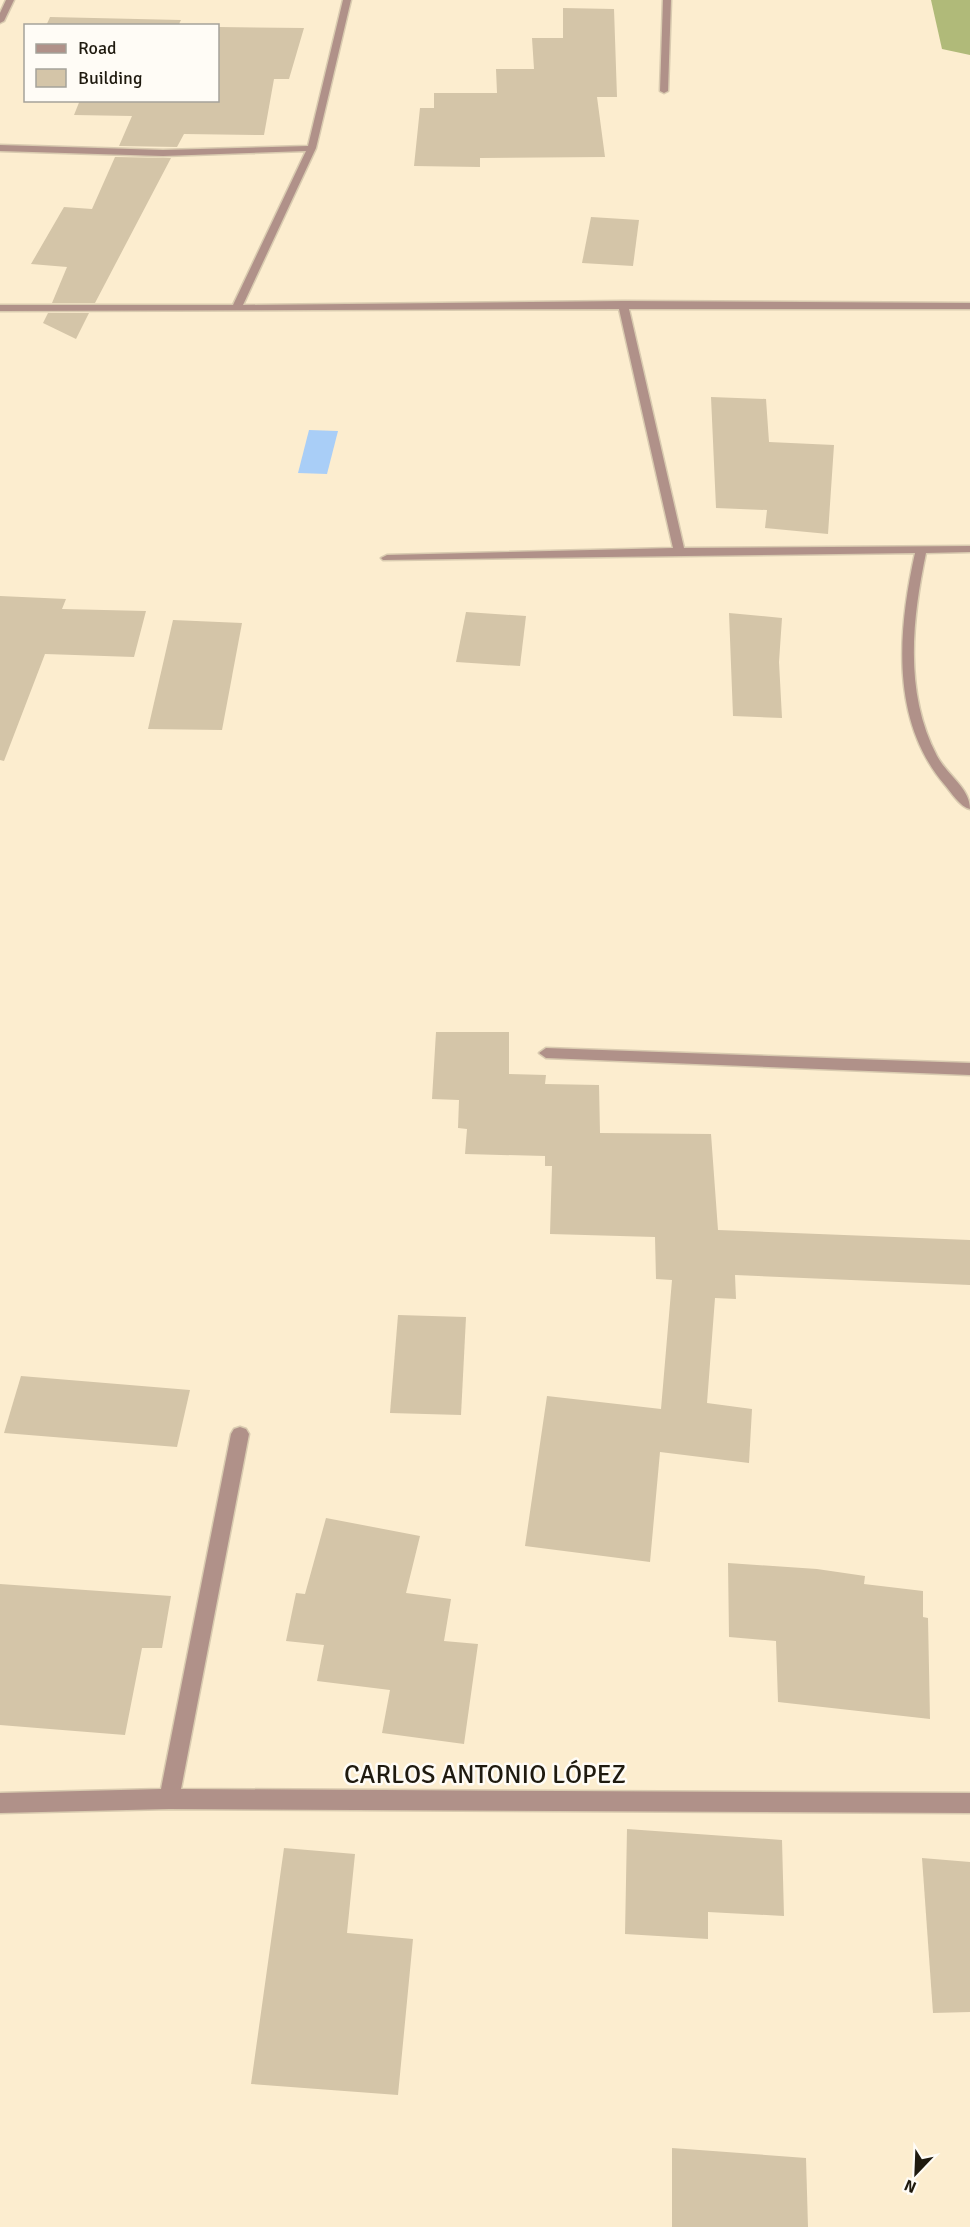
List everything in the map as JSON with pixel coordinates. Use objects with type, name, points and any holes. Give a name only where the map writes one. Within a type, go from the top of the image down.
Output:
[{"type":"street","points":[[0,21],[10,0]]},
{"type":"street","points":[[236,309],[312,148],[347,0]]},
{"type":"street","points":[[664,92],[667,0]]},
{"type":"street","points":[[0,148],[163,153],[312,148]]},
{"type":"street","points":[[623,304],[679,551]]},
{"type":"street","points":[[0,309],[236,309],[623,304],[970,306]]},
{"type":"street","points":[[387,558],[679,551],[970,549]]},
{"type":"street","points":[[921,550],[907,623],[910,704],[931,756],[970,806]]},
{"type":"street","points":[[546,1053],[970,1069]]},
{"type":"street","points":[[169,1799],[240,1434]]},
{"type":"street","name":"CARLOS ANTONIO LÓPEZ","points":[[0,1803],[169,1799],[970,1803]]},
{"type":"green space","points":[[931,0],[970,0],[970,55],[942,49]]},
{"type":"water","points":[[309,430],[338,431],[327,474],[298,473]]},
{"type":"building","points":[[563,8],[614,9],[617,97],[597,97],[605,157],[480,158],[480,167],[414,166],[420,108],[434,108],[434,93],[497,93],[496,69],[534,69],[532,38],[563,38]]},
{"type":"building","points":[[50,17],[181,20],[179,24],[47,24]]},
{"type":"building","points":[[219,27],[304,28],[289,79],[274,79],[264,135],[184,134],[177,147],[119,146],[132,116],[74,115],[79,102],[219,102]]},
{"type":"building","points":[[115,157],[171,158],[95,303],[52,303],[67,267],[31,264],[64,207],[92,209]]},
{"type":"building","points":[[591,217],[639,220],[633,266],[582,263]]},
{"type":"building","points":[[48,313],[89,313],[76,339],[43,323]]},
{"type":"building","points":[[711,397],[766,399],[769,442],[834,445],[828,534],[765,528],[767,510],[716,508]]},
{"type":"building","points":[[0,596],[66,599],[62,609],[146,611],[134,657],[45,654],[4,761],[0,760]]},
{"type":"building","points":[[466,612],[526,616],[520,666],[456,662]]},
{"type":"building","points":[[729,613],[782,618],[779,662],[782,718],[733,716]]},
{"type":"building","points":[[173,620],[242,623],[222,730],[148,729]]},
{"type":"building","points":[[436,1032],[509,1032],[509,1074],[546,1075],[545,1084],[599,1085],[600,1133],[711,1134],[718,1230],[970,1240],[970,1285],[735,1275],[736,1299],[715,1298],[707,1403],[752,1409],[749,1463],[660,1452],[650,1562],[525,1546],[547,1396],[661,1409],[672,1280],[656,1279],[655,1237],[550,1234],[552,1166],[545,1166],[545,1156],[465,1154],[467,1129],[458,1128],[459,1100],[432,1099]]},
{"type":"building","points":[[398,1315],[466,1317],[461,1415],[390,1413]]},
{"type":"building","points":[[21,1376],[190,1390],[177,1447],[4,1433]]},
{"type":"building","points":[[326,1518],[420,1536],[406,1593],[451,1599],[444,1641],[478,1644],[464,1744],[382,1733],[390,1690],[317,1681],[324,1645],[286,1641],[296,1593],[305,1594]]},
{"type":"building","points":[[728,1563],[817,1569],[865,1576],[864,1584],[923,1591],[923,1617],[928,1618],[930,1719],[778,1702],[776,1641],[729,1637]]},
{"type":"building","points":[[0,1584],[171,1596],[162,1648],[142,1648],[125,1735],[0,1725]]},
{"type":"building","points":[[627,1829],[782,1840],[784,1916],[708,1912],[708,1939],[625,1934]]},
{"type":"building","points":[[284,1848],[355,1854],[347,1933],[413,1939],[398,2095],[251,2084]]},
{"type":"building","points":[[922,1858],[970,1862],[970,2012],[933,2013]]},
{"type":"building","points":[[672,2148],[806,2158],[808,2227],[672,2227]]}]
